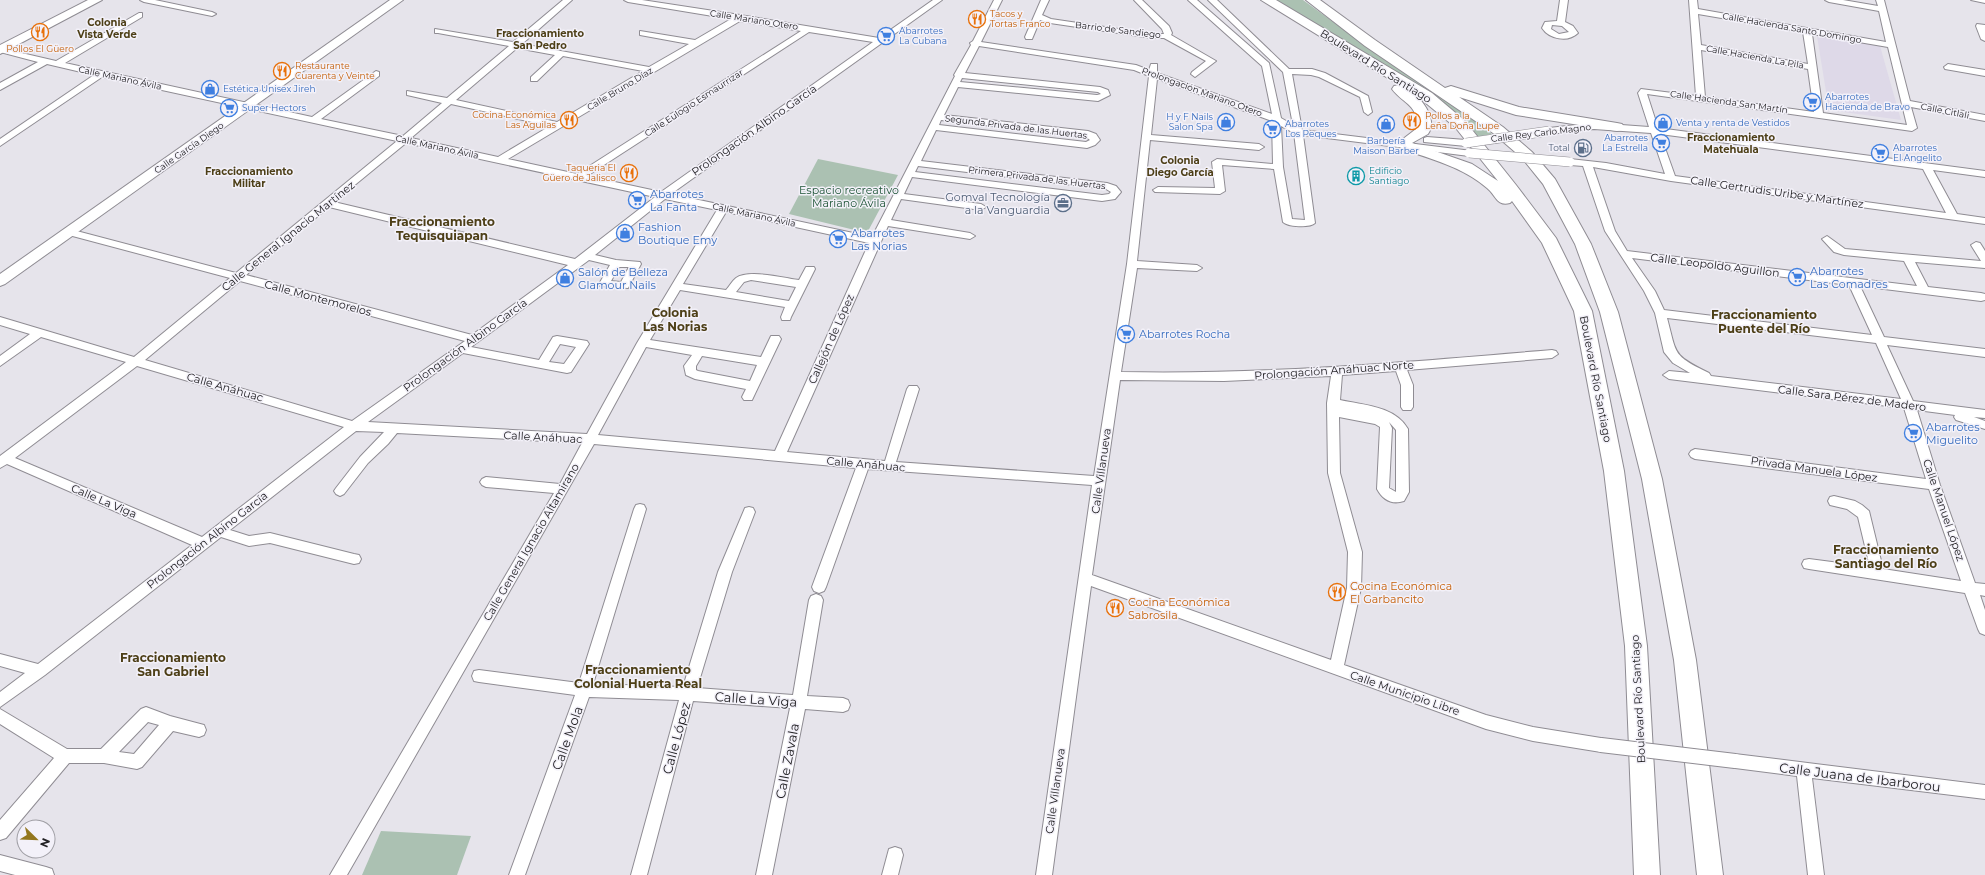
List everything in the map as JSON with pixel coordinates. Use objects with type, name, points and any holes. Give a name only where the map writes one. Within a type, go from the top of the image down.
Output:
[{"type":"main road","name":"Boulevard Río Santiago","points":[[1312,0],[1427,82],[1498,130],[1527,155],[1550,182],[1582,244],[1609,312],[1652,478],[1680,637],[1710,875]]},
{"type":"main road","name":"Boulevard Río Santiago","points":[[1272,4],[1303,20],[1427,96],[1460,124],[1511,188],[1550,242],[1583,311],[1616,487],[1636,646],[1647,875]]},
{"type":"main road","points":[[1272,4],[1293,23],[1322,44],[1410,96],[1422,112],[1425,122],[1423,131],[1408,143],[1467,167],[1494,184],[1569,282]]},
{"type":"main road","points":[[1427,82],[1516,111],[1617,127]]},
{"type":"street","points":[[0,50],[96,0]]},
{"type":"street","points":[[144,0],[212,14]]},
{"type":"street","name":"Calle García Diego","points":[[0,281],[250,106],[397,0]]},
{"type":"street","name":"Calle General Ignacio Martínez","points":[[3,461],[136,361],[328,204],[568,0]]},
{"type":"street","name":"Calle Mariano Otero","points":[[628,0],[810,28],[880,41]]},
{"type":"street","name":"Prolongación Albino García","points":[[0,700],[40,671],[202,543],[354,426],[586,256],[663,195],[938,0]]},
{"type":"street","name":"Callejón de López","points":[[779,457],[874,241],[976,40],[998,0]]},
{"type":"street","points":[[1029,37],[1039,17],[1045,0]]},
{"type":"street","points":[[1138,0],[1166,28],[1168,33],[1166,36]]},
{"type":"street","points":[[1561,23],[1564,0]]},
{"type":"street","points":[[1693,0],[1701,99]]},
{"type":"street","points":[[1829,0],[1880,4],[1904,103]]},
{"type":"street","points":[[1975,0],[1985,1]]},
{"type":"street","points":[[1213,1],[1255,38],[1287,73],[1298,128],[1302,170],[1310,222],[1288,222],[1278,167],[1276,115],[1266,65],[1195,3],[1213,1]]},
{"type":"street","name":"Calle Hacienda Santo Domingo","points":[[1694,11],[1890,45]]},
{"type":"street","points":[[57,64],[139,15]]},
{"type":"street","name":"Barrio de Sandiego","points":[[1039,17],[1050,21],[1152,36],[1166,36],[1212,61],[1195,74]]},
{"type":"street","name":"Calle Bruno Díaz","points":[[499,160],[740,18]]},
{"type":"street","points":[[1985,26],[1980,26],[1985,39]]},
{"type":"street","name":"Calle Eulogio Esmaurrizar","points":[[579,177],[810,28]]},
{"type":"street","points":[[1807,30],[1819,114]]},
{"type":"street","points":[[438,31],[513,46],[651,70]]},
{"type":"street","points":[[643,33],[697,43]]},
{"type":"street","name":"Prolongación Mariano Otero","points":[[976,40],[1136,68],[1154,69],[1276,115],[1298,128],[1469,153],[1570,162]]},
{"type":"street","name":"Calle Hacienda La Pila","points":[[1698,47],[1812,67]]},
{"type":"street","name":"Calle Mariano Ávila","points":[[0,50],[101,74],[874,241]]},
{"type":"street","points":[[534,78],[561,54]]},
{"type":"street","points":[[0,87],[45,61]]},
{"type":"street","points":[[1948,66],[1985,74]]},
{"type":"street","name":"Calle Villanueva","points":[[1044,875],[1054,796],[1087,579],[1099,481],[1132,264],[1154,69]]},
{"type":"street","points":[[1287,73],[1314,77],[1322,75],[1364,96],[1368,112]]},
{"type":"street","points":[[0,143],[101,74]]},
{"type":"street","points":[[314,120],[376,74]]},
{"type":"street","points":[[956,79],[1033,83],[1100,90],[1105,92],[1106,95],[1098,98],[1030,92],[956,79]]},
{"type":"street","points":[[1030,92],[1033,83]]},
{"type":"street","name":"Calle Hacienda San Martín","points":[[1654,130],[1642,93],[1649,91],[1912,128],[1904,103]]},
{"type":"street","points":[[410,93],[560,125]]},
{"type":"street","name":"Calle Citlali","points":[[1904,103],[1985,118]]},
{"type":"street","name":"Segunda Privada de las Huertas","points":[[932,127],[1087,145],[1092,143],[1094,140],[1093,136],[1088,134],[937,117]]},
{"type":"street","name":"Calle Rey Carlo Magno","points":[[1466,143],[1594,126],[1617,127],[1654,130],[1985,174]]},
{"type":"street","points":[[1022,137],[1025,127]]},
{"type":"street","points":[[1654,130],[1671,178]]},
{"type":"street","points":[[1146,137],[1259,147]]},
{"type":"street","name":"Prolongación Mariano Otero","points":[[1408,143],[1466,143]]},
{"type":"street","points":[[1158,190],[1220,191],[1217,162],[1278,167]]},
{"type":"street","name":"Calle Gertrudis Uribe y Martínez","points":[[1570,162],[1671,178],[1985,221]]},
{"type":"street","name":"Primera Privada de las Huertas","points":[[908,174],[1102,198],[1112,197],[1116,192],[1113,188],[1107,186],[914,163]]},
{"type":"street","points":[[1587,164],[1610,231],[1641,276],[1660,313],[1670,351],[1678,360],[1690,369],[1719,382]]},
{"type":"street","points":[[1926,166],[1953,216]]},
{"type":"street","points":[[1026,189],[1028,177]]},
{"type":"street","points":[[897,196],[981,207]]},
{"type":"street","points":[[328,204],[576,263]]},
{"type":"street","name":"Calle General Ignacio Altamirano","points":[[338,875],[563,489],[643,343],[723,208]]},
{"type":"street","points":[[884,222],[970,236]]},
{"type":"street","name":"Calle Montemorelos","points":[[70,232],[474,339]]},
{"type":"street","points":[[1826,239],[1838,250],[1844,252],[1985,265]]},
{"type":"street","points":[[1976,245],[1985,259]]},
{"type":"street","name":"Calle Leopoldo Aguillon","points":[[1625,254],[1980,297]]},
{"type":"street","points":[[586,256],[616,262]]},
{"type":"street","points":[[1908,258],[1924,290]]},
{"type":"street","points":[[1132,264],[1197,268]]},
{"type":"street","points":[[786,317],[810,269]]},
{"type":"street","points":[[729,294],[740,280],[751,277],[803,284]]},
{"type":"street","name":"Calle Manuel López","points":[[1853,282],[1909,404],[1934,485],[1985,629]]},
{"type":"street","points":[[677,286],[793,304]]},
{"type":"street","points":[[1660,313],[1985,353]]},
{"type":"street","name":"Calle Anáhuac","points":[[0,320],[354,426],[590,439],[779,457],[1099,481]]},
{"type":"street","points":[[0,362],[40,332]]},
{"type":"street","points":[[748,397],[775,340]]},
{"type":"street","points":[[643,343],[764,362]]},
{"type":"street","points":[[461,349],[540,365]]},
{"type":"street","points":[[698,352],[690,366],[690,372],[695,375],[753,386]]},
{"type":"street","name":"Prolongación Anáhuac Norte","points":[[1115,376],[1191,378],[1337,371],[1552,354]]},
{"type":"street","points":[[1400,366],[1407,385],[1408,407]]},
{"type":"street","points":[[1336,669],[1354,588],[1355,552],[1334,473],[1333,408],[1337,371]]},
{"type":"street","points":[[1669,375],[1719,382]]},
{"type":"street","name":"Calle Sara Pérez de Madero","points":[[1719,382],[1909,404],[1939,410],[1985,414]]},
{"type":"street","points":[[889,466],[913,389]]},
{"type":"street","points":[[1333,408],[1390,422],[1402,429],[1403,492],[1400,497],[1393,498],[1386,495],[1383,489],[1386,428],[1390,422]]},
{"type":"street","points":[[1939,410],[1985,425]]},
{"type":"street","points":[[340,491],[364,460],[384,441],[394,428]]},
{"type":"street","name":"Privada Manuela López","points":[[1694,454],[1934,485]]},
{"type":"street","name":"Calle La Viga","points":[[3,461],[202,543]]},
{"type":"street","name":"Calle Zavala","points":[[764,875],[799,701],[818,594],[864,464]]},
{"type":"street","points":[[486,482],[563,489]]},
{"type":"street","points":[[1834,501],[1853,505],[1860,509],[1864,515],[1878,575]]},
{"type":"street","name":"Calle Mola","points":[[518,875],[584,690],[640,508]]},
{"type":"street","name":"Calle López","points":[[639,875],[688,694],[725,572],[748,512]]},
{"type":"street","points":[[218,532],[249,541],[270,538],[354,558]]},
{"type":"street","points":[[1809,564],[1985,590]]},
{"type":"street","name":"Calle Municipio Libre","points":[[1087,579],[1486,722],[1533,734],[1601,745],[1735,761]]},
{"type":"street","points":[[0,660],[40,671]]},
{"type":"street","name":"Calle La Viga","points":[[479,676],[584,690],[688,694],[842,705]]},
{"type":"street","points":[[104,756],[146,714],[170,723],[199,730]]},
{"type":"street","points":[[0,716],[65,756],[104,756],[137,762],[170,723]]},
{"type":"street","points":[[0,832],[65,756]]},
{"type":"street","name":"Calle Juana de Ibarborou","points":[[1735,761],[1804,771],[1985,792]]},
{"type":"street","points":[[1804,771],[1816,875]]},
{"type":"street","points":[[890,875],[895,855]]},
{"type":"street","points":[[0,863],[46,875]]},
{"type":"shaded area","points":[[1819,35],[1880,46],[1901,120],[1829,110],[1817,36]]},
{"type":"green space","points":[[1276,0],[1303,0],[1457,106],[1492,134],[1477,137],[1447,109]]},
{"type":"green space","name":"Espacio recreativo Mariano Ávila","points":[[818,159],[898,175],[867,233],[789,214]]},
{"type":"green space","points":[[381,831],[471,836],[457,875],[362,875]]},
{"type":"place","name":"Tacos y Tortas Franco","points":[[977,19]]},
{"type":"place","name":"Pollos El Güero","points":[[40,32]]},
{"type":"place","name":"Abarrotes La Cubana","points":[[886,36]]},
{"type":"place","name":"Restaurante Cuarenta y Veinte","points":[[282,71]]},
{"type":"place","name":"Estética Unisex Jireh","points":[[210,89]]},
{"type":"place","name":"Abarrotes Hacienda de Bravo","points":[[1812,102]]},
{"type":"place","name":"Super Hectors","points":[[229,108]]},
{"type":"place","name":"Cocina Económica Las Aguilas","points":[[569,120]]},
{"type":"place","name":"Pollos a la Leña Doña Lupe","points":[[1412,121]]},
{"type":"place","name":"H y F Nails Salon Spa","points":[[1226,122]]},
{"type":"place","name":"Venta y renta de Vestidos","points":[[1663,123]]},
{"type":"place","name":"Barbería Maison Barber","points":[[1386,124]]},
{"type":"place","name":"Abarrotes Los Peques","points":[[1272,129]]},
{"type":"place","name":"Abarrotes La Estrella","points":[[1661,143]]},
{"type":"place","name":"Total","points":[[1583,148]]},
{"type":"place","name":"Abarrotes El Angelito","points":[[1880,153]]},
{"type":"place","name":"Taqueria El Güero de Jalisco","points":[[629,173]]},
{"type":"place","name":"Edificio Santiago","points":[[1356,176]]},
{"type":"place","name":"Abarrotes La Fanta","points":[[637,200]]},
{"type":"place","name":"Gomval Tecnología a la Vanguardia","points":[[1063,203]]},
{"type":"place","name":"Fashion Boutique Emy","points":[[625,233]]},
{"type":"place","name":"Abarrotes Las Norias","points":[[838,239]]},
{"type":"place","name":"Abarrotes Las Comadres","points":[[1797,277]]},
{"type":"place","name":"Salón de Belleza Glamour Nails","points":[[565,278]]},
{"type":"place","name":"Abarrotes Rocha","points":[[1126,334]]},
{"type":"place","name":"Abarrotes Miguelito","points":[[1913,433]]},
{"type":"place","name":"Cocina Económica El Garbancito","points":[[1337,592]]},
{"type":"place","name":"Cocina Económica Sabrosila","points":[[1115,608]]},
{"type":"district","name":"Colonia Vista Verde","points":[[107,28]]},
{"type":"district","name":"Fraccionamiento San Pedro","points":[[540,38]]},
{"type":"district","name":"Fraccionamiento Matehuala","points":[[1731,142]]},
{"type":"district","name":"Colonia Diego García","points":[[1180,166]]},
{"type":"district","name":"Fraccionamiento Militar","points":[[249,176]]},
{"type":"district","name":"Fraccionamiento Tequisquiapan","points":[[442,229]]},
{"type":"district","name":"Colonia Las Norias","points":[[675,320]]},
{"type":"district","name":"Fraccionamiento Puente del Río","points":[[1764,322]]},
{"type":"district","name":"Fraccionamiento Santiago del Río","points":[[1886,557]]},
{"type":"district","name":"Fraccionamiento San Gabriel","points":[[173,665]]},
{"type":"district","name":"Fraccionamiento Colonial Huerta Real","points":[[638,677]]}]
